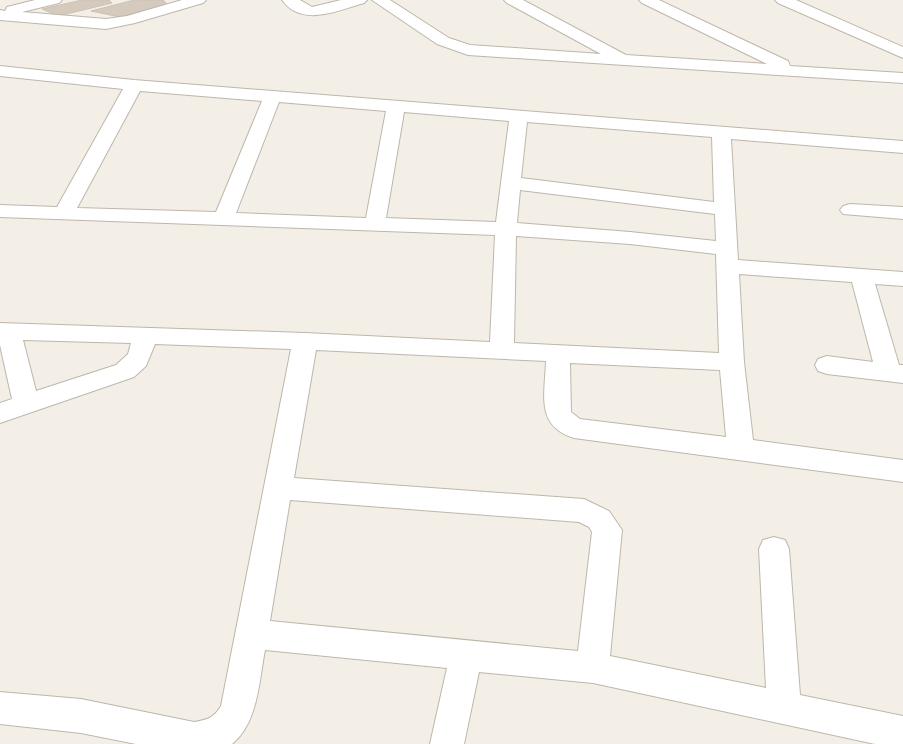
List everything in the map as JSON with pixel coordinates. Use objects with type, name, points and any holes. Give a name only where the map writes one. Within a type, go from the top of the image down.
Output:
[{"type":"street","points":[[0,14],[54,0]]},
{"type":"street","points":[[290,0],[306,11],[312,12],[359,0]]},
{"type":"street","points":[[380,0],[443,41],[462,49],[903,78]]},
{"type":"street","points":[[512,0],[626,60]]},
{"type":"street","points":[[647,0],[793,71]]},
{"type":"street","points":[[783,0],[903,53]]},
{"type":"street","points":[[0,14],[106,24],[188,1]]},
{"type":"street","points":[[0,71],[273,96],[903,147]]},
{"type":"street","points":[[64,213],[134,84]]},
{"type":"street","points":[[224,218],[273,96]]},
{"type":"street","points":[[375,223],[396,106]]},
{"type":"street","points":[[502,350],[506,229],[519,116]]},
{"type":"street","points":[[721,133],[732,362],[740,449]]},
{"type":"street","points":[[512,183],[725,209]]},
{"type":"street","points":[[850,210],[903,213]]},
{"type":"street","points":[[0,211],[375,223],[506,229],[630,238],[727,258],[862,277],[903,279]]},
{"type":"street","points":[[827,365],[896,374],[862,277]]},
{"type":"street","points":[[26,405],[5,331],[305,341],[732,362]]},
{"type":"street","points":[[0,413],[125,371],[136,364],[141,356],[145,337]]},
{"type":"street","points":[[0,708],[81,716],[194,739],[215,736],[229,725],[237,709],[252,634],[305,341]]},
{"type":"street","points":[[558,353],[558,413],[564,422],[574,428],[903,471]]},
{"type":"street","points":[[277,488],[584,511],[599,519],[607,530],[593,668]]},
{"type":"street","points":[[774,549],[784,708]]},
{"type":"street","points":[[252,634],[593,668],[903,733]]},
{"type":"street","points":[[447,744],[466,654]]},
{"type":"building","points":[[82,0],[109,0],[112,3],[58,16],[42,9]]},
{"type":"building","points":[[134,0],[163,0],[168,5],[120,17],[91,11]]}]
